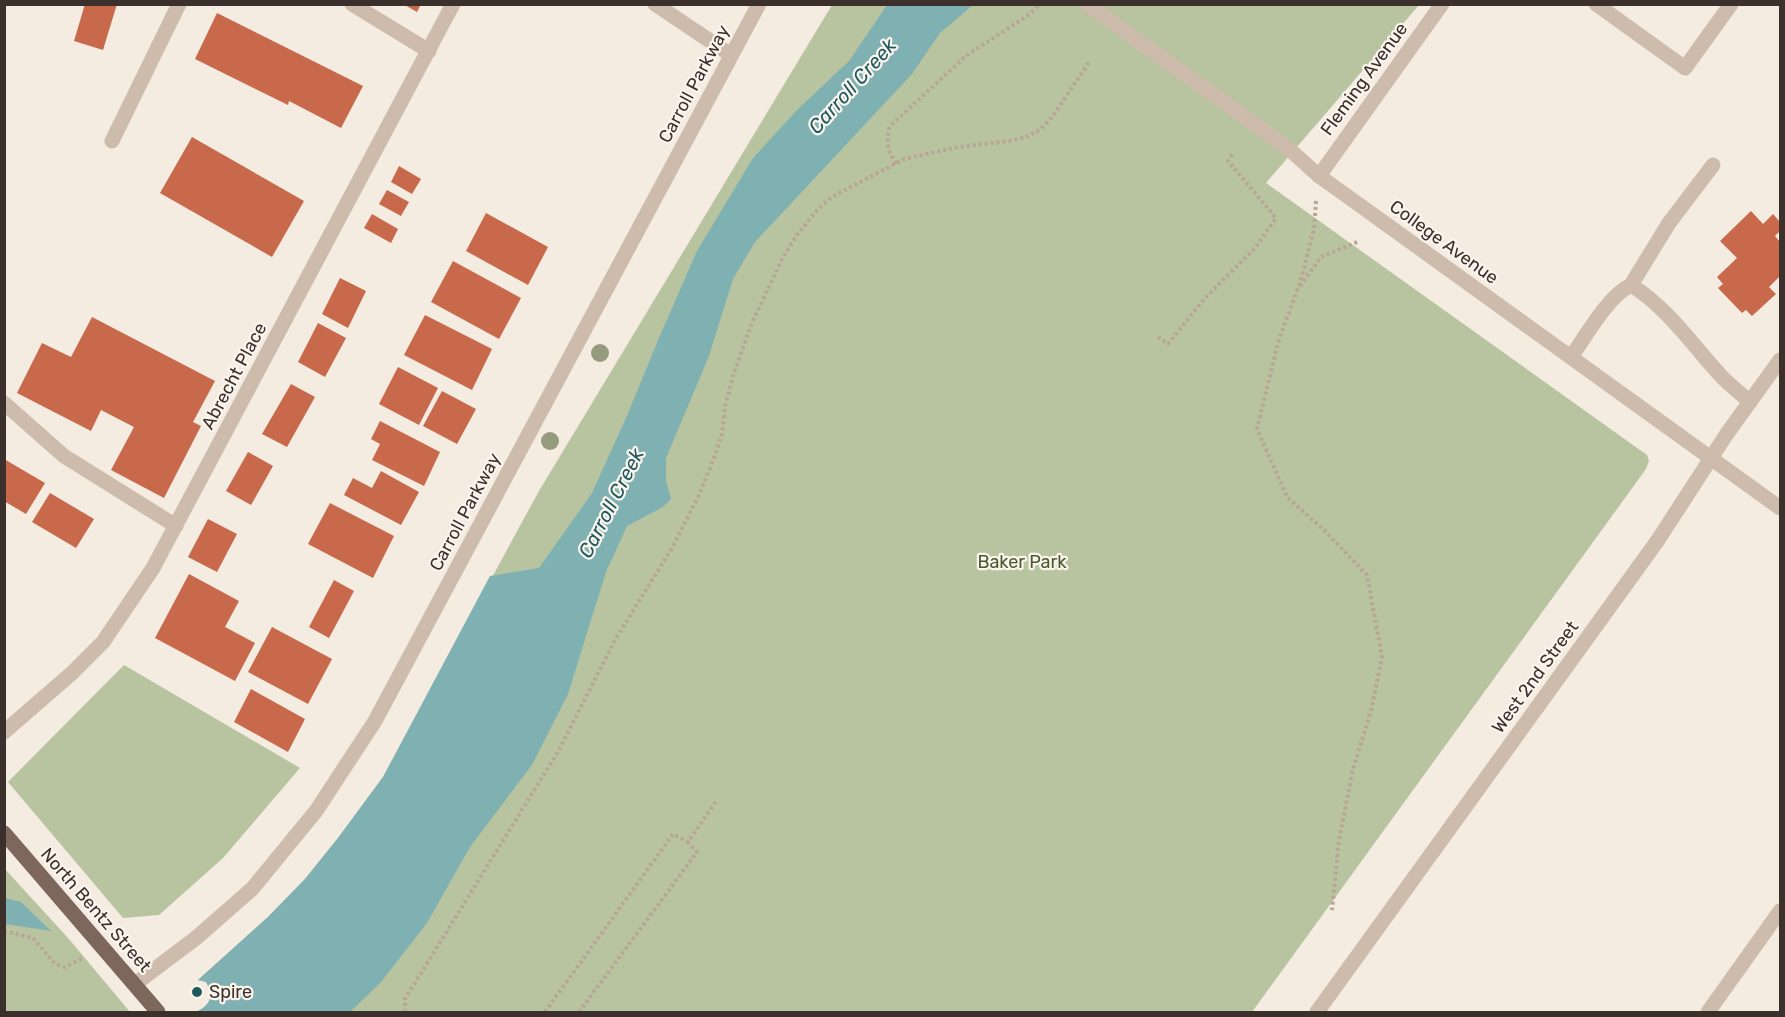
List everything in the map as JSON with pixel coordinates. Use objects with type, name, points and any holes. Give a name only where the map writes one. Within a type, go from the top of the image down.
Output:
[{"type":"main road","name":"North Bentz Street","points":[[4,833],[158,1012]]},
{"type":"street","points":[[112,141],[179,4]]},
{"type":"street","points":[[352,4],[429,51]]},
{"type":"street","name":"Abrecht Place","points":[[4,732],[72,673],[103,642],[153,568],[453,4]]},
{"type":"street","points":[[655,4],[731,55]]},
{"type":"street","name":"Carroll Parkway","points":[[135,984],[196,938],[252,890],[316,811],[375,722],[759,4]]},
{"type":"street","name":"College Avenue","points":[[1087,4],[1289,150],[1319,176],[1780,508]]},
{"type":"street","name":"Fleming Avenue","points":[[1319,176],[1442,4]]},
{"type":"street","points":[[1596,4],[1685,68],[1731,4]]},
{"type":"street","points":[[1571,357],[1611,302],[1623,289],[1631,285],[1670,223],[1713,165]]},
{"type":"street","points":[[1631,285],[1670,318],[1724,378],[1750,402]]},
{"type":"street","name":"West 2nd Street","points":[[1317,1012],[1659,540],[1780,360]]},
{"type":"street","points":[[4,403],[64,456],[176,526]]},
{"type":"street","points":[[1708,1012],[1780,911]]},
{"type":"path","points":[[896,164],[889,152],[886,138],[890,126],[967,55],[1030,14],[1040,4]]},
{"type":"path","points":[[405,1012],[405,999],[559,750],[615,640],[672,548],[699,495],[722,434],[725,406],[752,323],[783,257],[797,235],[818,209],[832,197],[904,159],[932,152],[1010,141],[1026,137],[1041,129],[1052,117],[1090,61]]},
{"type":"path","points":[[1158,337],[1168,344],[1205,298],[1255,248],[1276,218],[1227,161],[1233,153]]},
{"type":"path","points":[[1319,176],[1314,229],[1298,289],[1279,339],[1257,429],[1287,497],[1324,530],[1367,575],[1382,657],[1371,711],[1353,769],[1339,840],[1332,910]]},
{"type":"path","points":[[1298,289],[1321,257],[1357,242]]},
{"type":"path","points":[[688,842],[717,800]]},
{"type":"path","points":[[545,1012],[673,834],[688,842],[697,852],[579,1012]]},
{"type":"path","points":[[4,931],[33,938],[55,964],[65,967],[86,956]]},
{"type":"green space","name":"Baker Park","points":[[832,5],[1419,5],[1266,183],[1647,455],[1649,461],[1646,469],[1252,1012],[199,1012],[210,999],[210,991],[206,982],[198,980],[268,917],[305,879],[383,777],[539,491]]},
{"type":"green space","points":[[124,665],[300,768],[223,858],[159,915],[123,918],[8,782]]},
{"type":"green space","points":[[4,868],[69,939],[130,1012],[5,1012]]},
{"type":"water","name":"Carroll Creek","points":[[887,5],[973,5],[940,33],[912,74],[755,242],[733,279],[709,356],[666,458],[666,480],[671,499],[663,507],[627,526],[606,572],[568,694],[532,765],[470,847],[427,923],[381,982],[350,1012],[199,1012],[210,999],[210,991],[206,982],[198,980],[268,917],[305,879],[383,777],[490,576],[539,568],[592,493],[697,251],[753,158],[797,110],[849,61]]},
{"type":"water","points":[[5,898],[21,902],[51,931],[5,924]]},
{"type":"building","points":[[85,4],[117,4],[103,50],[74,41]]},
{"type":"building","points":[[403,4],[421,4],[417,12]]},
{"type":"building","points":[[217,13],[363,86],[341,128],[289,101],[288,105],[195,59]]},
{"type":"building","points":[[192,137],[304,201],[272,257],[160,193]]},
{"type":"building","points":[[399,166],[421,179],[412,194],[391,182]]},
{"type":"building","points":[[387,190],[409,202],[401,216],[379,204]]},
{"type":"building","points":[[1751,211],[1763,224],[1773,214],[1780,222],[1780,231],[1775,236],[1780,242],[1780,276],[1769,287],[1776,294],[1752,316],[1746,310],[1742,313],[1718,288],[1723,284],[1717,277],[1737,258],[1720,241]]},
{"type":"building","points":[[486,213],[548,247],[528,285],[466,251]]},
{"type":"building","points":[[372,214],[398,229],[391,243],[364,228]]},
{"type":"building","points":[[453,261],[521,298],[499,339],[431,302]]},
{"type":"building","points":[[340,278],[366,291],[348,328],[322,314]]},
{"type":"building","points":[[425,315],[492,349],[472,390],[404,355]]},
{"type":"building","points":[[92,317],[215,381],[193,422],[201,426],[164,498],[111,470],[134,427],[101,410],[91,431],[17,393],[42,343],[71,357]]},
{"type":"building","points":[[318,323],[346,338],[325,377],[298,362]]},
{"type":"building","points":[[398,367],[438,388],[419,425],[379,404]]},
{"type":"building","points":[[291,384],[315,397],[287,447],[262,434]]},
{"type":"building","points":[[442,391],[476,409],[457,444],[423,426]]},
{"type":"building","points":[[380,421],[440,452],[424,486],[372,460],[380,444],[371,439]]},
{"type":"building","points":[[248,452],[273,466],[251,505],[226,491]]},
{"type":"building","points":[[4,459],[45,483],[26,514],[4,501]]},
{"type":"building","points":[[381,471],[419,492],[401,525],[344,495],[353,478],[372,488]]},
{"type":"building","points":[[50,493],[94,519],[76,548],[32,522]]},
{"type":"building","points":[[330,503],[394,536],[373,578],[308,544]]},
{"type":"building","points":[[208,519],[237,534],[217,572],[188,557]]},
{"type":"building","points":[[189,574],[239,601],[225,627],[255,643],[235,681],[155,638]]},
{"type":"building","points":[[334,580],[354,591],[329,638],[309,627]]},
{"type":"building","points":[[272,627],[332,659],[308,704],[248,672]]},
{"type":"building","points":[[251,689],[305,719],[288,752],[234,722]]},
{"type":"place","name":"Spire","points":[[197,992]]}]
